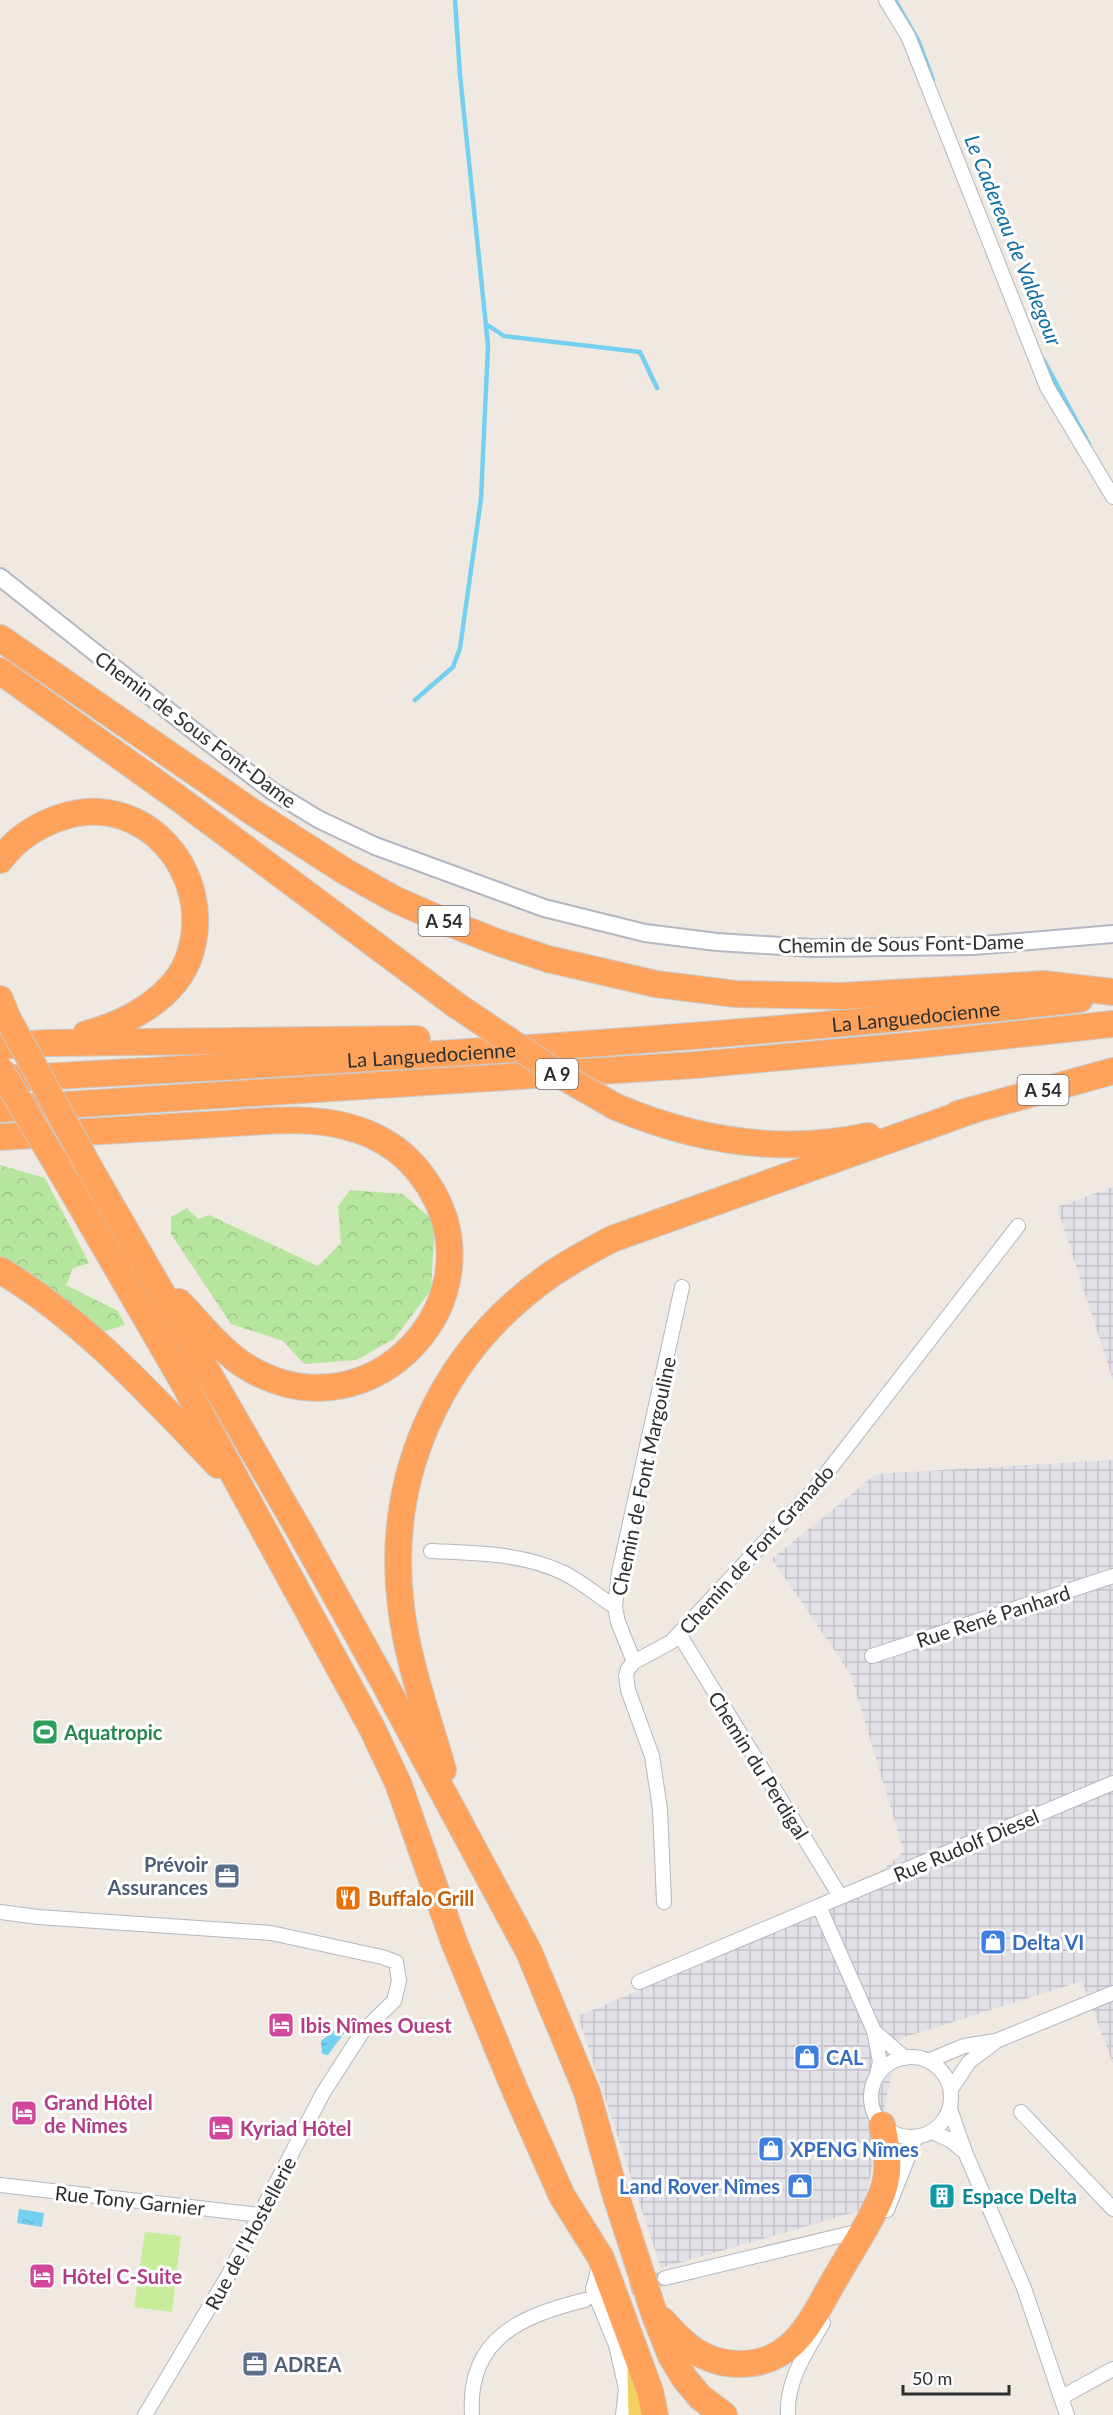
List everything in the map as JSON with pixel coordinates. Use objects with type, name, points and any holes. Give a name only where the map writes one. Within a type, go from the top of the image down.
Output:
[{"type":"highway","name":"A 54","points":[[0,638],[254,813],[346,872],[396,900],[497,942],[548,958],[656,984],[736,994],[842,996],[1044,984],[1113,993]]},
{"type":"highway","name":"A 54","points":[[0,670],[178,798],[456,1005],[560,1075],[616,1107],[659,1124],[708,1137],[760,1145],[793,1145],[852,1139],[973,1110],[1113,1071]]},
{"type":"highway","points":[[0,860],[11,845],[48,822],[78,812],[105,812],[128,817],[168,845],[189,880],[195,902],[196,928],[190,956],[178,977],[161,997],[136,1016],[112,1028],[48,1043]]},
{"type":"highway","name":"La Languedocienne","points":[[0,1079],[590,1044],[905,1017],[1113,993]]},
{"type":"highway","points":[[2,1008],[89,1167],[309,1547],[529,1952],[583,2082],[615,2193],[654,2313],[671,2356],[685,2379],[700,2397],[724,2415]]},
{"type":"highway","name":"La Languedocienne","points":[[0,1109],[695,1065],[1113,1024]]},
{"type":"highway","points":[[0,1046],[48,1043],[409,1039],[590,1044]]},
{"type":"highway","points":[[0,1069],[182,1380],[372,1728],[398,1783],[454,1942],[497,2047],[562,2196],[601,2258],[650,2391],[655,2415]]},
{"type":"highway","points":[[458,1821],[407,1643],[398,1576],[397,1545],[402,1499],[418,1443],[441,1394],[467,1354],[490,1326],[523,1295],[568,1263],[612,1239],[973,1110]]},
{"type":"highway","points":[[0,1137],[269,1122],[308,1121],[350,1127],[368,1133],[397,1149],[422,1175],[442,1210],[448,1248],[448,1267],[444,1289],[430,1323],[420,1340],[380,1372],[356,1382],[332,1387],[307,1388],[289,1384],[251,1370],[232,1358],[148,1269]]},
{"type":"highway","points":[[0,1270],[45,1300],[110,1353],[224,1472],[253,1511]]},
{"type":"highway","points":[[654,2313],[685,2343],[712,2359],[743,2364],[774,2356],[793,2343],[804,2331],[871,2228],[885,2184],[888,2154],[882,2125]]},
{"type":"main road","points":[[638,2362],[639,2415]]},
{"type":"street","points":[[886,0],[908,36],[1047,387],[1113,497]]},
{"type":"street","name":"Chemin de Sous Font-Dame","points":[[0,577],[272,791],[318,819],[375,846],[544,908],[645,933],[717,942],[812,948],[973,946],[1113,934]]},
{"type":"street","name":"Chemin de Font Granado","points":[[634,1662],[661,1648],[679,1634],[815,1488],[1018,1226]]},
{"type":"street","name":"Chemin de Font Margouline","points":[[634,1662],[618,1622],[615,1606],[619,1573],[682,1287]]},
{"type":"street","points":[[430,1551],[521,1558],[564,1573],[615,1606]]},
{"type":"street","name":"Rue René Panhard","points":[[872,1656],[1113,1576]]},
{"type":"street","name":"Chemin du Perdigal","points":[[679,1634],[840,1896]]},
{"type":"street","points":[[634,1662],[628,1669],[627,1683],[653,1767],[660,1809],[664,1902]]},
{"type":"street","name":"Rue Rudolf Diesel","points":[[639,1982],[1113,1783]]},
{"type":"street","points":[[819,1906],[874,2031],[880,2062],[872,2090],[871,2103],[875,2115],[882,2125],[903,2137],[916,2137],[932,2132],[946,2118],[950,2109],[951,2089],[942,2072],[928,2061],[916,2057],[894,2061],[876,2078]]},
{"type":"street","name":"Rue de l'Hostellerie","points":[[0,1912],[68,1920],[271,1933],[396,1962],[399,1982],[394,2001],[363,2031],[323,2093],[195,2335],[146,2415]]},
{"type":"street","points":[[951,2089],[969,2062],[996,2042],[1113,1993]]},
{"type":"street","points":[[874,2031],[905,2058]]},
{"type":"street","points":[[928,2061],[964,2046],[996,2042]]},
{"type":"street","points":[[950,2109],[965,2152],[1024,2288],[1067,2415]]},
{"type":"street","points":[[1021,2112],[1113,2210]]},
{"type":"street","points":[[932,2132],[950,2140],[965,2152]]},
{"type":"street","points":[[788,2415],[791,2385],[803,2357],[871,2228],[895,2194],[916,2137]]},
{"type":"street","name":"Rue Tony Garnier","points":[[0,2185],[260,2215]]},
{"type":"street","points":[[665,2278],[871,2228]]},
{"type":"street","points":[[601,2258],[593,2289],[616,2344],[626,2389],[623,2415]]},
{"type":"street","points":[[472,2415],[471,2393],[476,2372],[486,2350],[505,2332],[553,2308],[585,2300]]},
{"type":"street","points":[[1062,2397],[1113,2369]]},
{"type":"shaded area","points":[[1113,1187],[1113,1380],[1057,1207]]},
{"type":"shaded area","points":[[1113,1460],[1113,2064],[1082,1981],[899,2039],[863,2210],[661,2268],[578,2016],[839,1906],[904,1852],[851,1675],[772,1559],[876,1474]]},
{"type":"green space","points":[[0,1165],[45,1178],[89,1263],[73,1268],[66,1285],[118,1311],[125,1325],[102,1332],[0,1259]]},
{"type":"green space","points":[[350,1190],[403,1194],[435,1222],[431,1290],[394,1339],[356,1360],[304,1364],[283,1341],[231,1324],[171,1234],[171,1217],[187,1208],[198,1219],[209,1215],[318,1266],[341,1243],[338,1206]]},
{"type":"green space","points":[[145,2232],[181,2236],[172,2312],[134,2307]]},
{"type":"water","points":[[338,2027],[343,2027],[345,2032],[328,2055],[322,2054],[321,2041]]},
{"type":"water","points":[[19,2209],[44,2213],[42,2227],[17,2223]]},
{"type":"waterway","points":[[415,700],[453,667],[460,648],[481,499],[488,345],[460,75],[455,0]]},
{"type":"waterway","name":"Le Cadereau de Valdegour","points":[[895,0],[918,40],[933,80]]},
{"type":"waterway","points":[[486,324],[504,336],[640,352],[657,388]]},
{"type":"waterway","name":"Le Cadereau de Valdegour","points":[[1043,359],[1089,444]]},
{"type":"tunnel","points":[[610,2293],[665,2278]]},
{"type":"place","name":"Aquatropic","points":[[45,1732]]},
{"type":"place","name":"Prévoir Assurances","points":[[227,1876]]},
{"type":"place","name":"Buffalo Grill","points":[[348,1898]]},
{"type":"place","name":"Delta VI","points":[[993,1942]]},
{"type":"place","name":"Ibis Nîmes Ouest","points":[[281,2025]]},
{"type":"place","name":"CAL","points":[[807,2057]]},
{"type":"place","name":"Grand Hôtel de Nîmes","points":[[24,2113]]},
{"type":"place","name":"Kyriad Hôtel","points":[[221,2128]]},
{"type":"place","name":"XPENG Nîmes","points":[[771,2149]]},
{"type":"place","name":"Land Rover Nîmes","points":[[800,2186]]},
{"type":"place","name":"Espace Delta","points":[[942,2196]]},
{"type":"place","name":"Hôtel C-Suite","points":[[42,2276]]},
{"type":"place","name":"ADREA","points":[[255,2364]]}]
